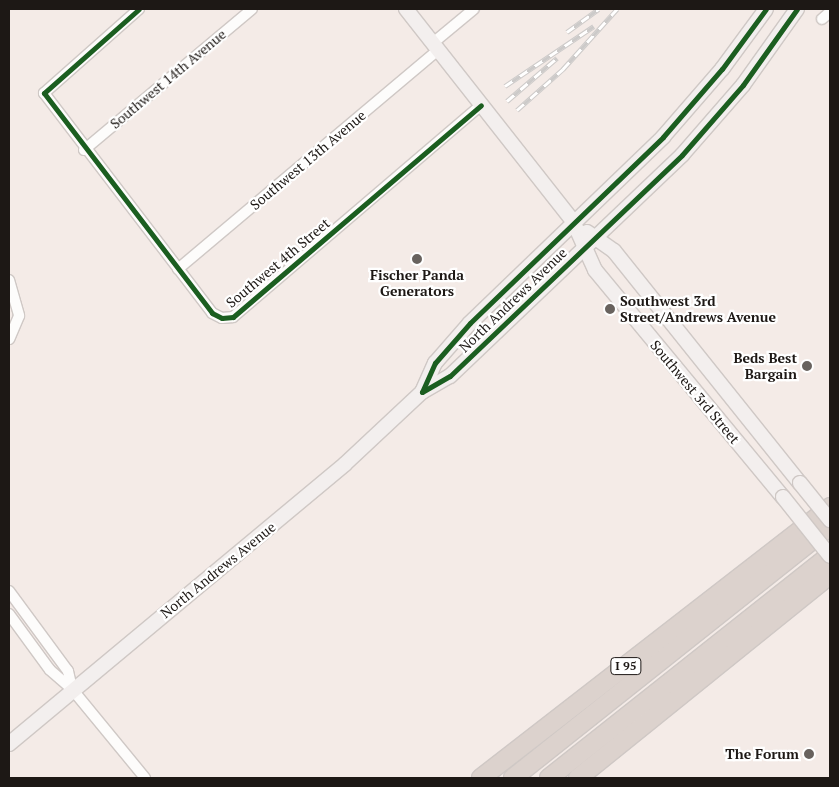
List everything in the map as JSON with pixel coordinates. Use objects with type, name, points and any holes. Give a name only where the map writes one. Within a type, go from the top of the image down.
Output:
[{"type":"highway","points":[[771,554],[830,497]]},
{"type":"highway","name":"I 95","points":[[481,778],[830,507]]},
{"type":"highway","points":[[513,778],[830,526]]},
{"type":"highway","points":[[549,778],[830,556]]},
{"type":"highway","points":[[578,778],[830,575]]},
{"type":"highway","points":[[813,589],[830,580]]},
{"type":"main road","name":"Southwest 3rd Street","points":[[406,9],[573,221],[584,247],[601,278],[830,556]]},
{"type":"main road","name":"North Andrews Avenue","points":[[422,392],[435,363],[470,323],[688,110],[766,9]]},
{"type":"main road","name":"North Andrews Avenue","points":[[9,744],[72,689],[345,464],[422,392],[450,376],[707,128],[797,9]]},
{"type":"main road","name":"Southwest 3rd Street","points":[[573,221],[614,251],[830,520]]},
{"type":"street","name":"Southwest 4th Street","points":[[139,9],[44,93],[84,150],[212,313],[233,317],[481,105]]},
{"type":"street","name":"Southwest 14th Avenue","points":[[84,150],[252,9]]},
{"type":"street","name":"Southwest 13th Avenue","points":[[178,269],[436,47],[474,9]]},
{"type":"street","points":[[9,280],[18,316],[9,339]]},
{"type":"street","points":[[9,591],[68,671],[72,689]]},
{"type":"street","points":[[9,614],[50,670],[72,689],[145,778]]},
{"type":"railway","points":[[567,32],[599,9]]},
{"type":"railway","points":[[517,110],[563,69],[617,9]]},
{"type":"railway","points":[[505,86],[594,26]]},
{"type":"railway","points":[[507,101],[557,58]]},
{"type":"cycle path","points":[[139,9],[44,93],[212,313],[222,318],[233,317],[481,105]]},
{"type":"cycle path","points":[[422,392],[435,363],[470,323],[663,137],[722,69],[766,9]]},
{"type":"cycle path","points":[[422,392],[450,376],[682,155],[743,85],[797,9]]},
{"type":"place","name":"Fischer Panda Generators","points":[[417,259]]},
{"type":"place","name":"Southwest 3rd Street/Andrews Avenue","points":[[610,309]]},
{"type":"place","name":"Beds Best Bargain","points":[[807,366]]},
{"type":"place","name":"The Forum","points":[[809,754]]}]
